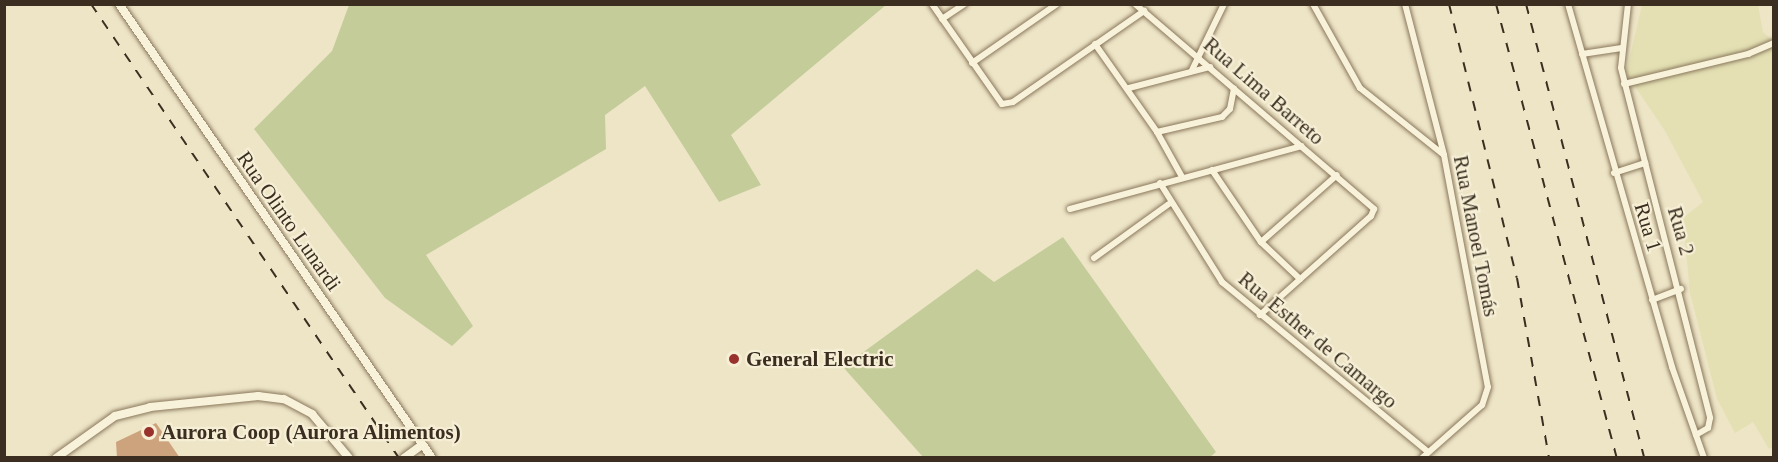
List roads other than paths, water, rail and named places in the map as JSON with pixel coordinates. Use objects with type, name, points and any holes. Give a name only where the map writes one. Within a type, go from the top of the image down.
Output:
[{"type":"street","name":"Rua Olinto Lunardi","points":[[119,4],[427,452]]},
{"type":"street","points":[[932,4],[998,102],[1013,102],[1143,11]]},
{"type":"street","points":[[942,19],[964,4]]},
{"type":"street","points":[[972,63],[1058,4]]},
{"type":"street","name":"Rua Lima Barreto","points":[[1135,4],[1372,204],[1371,216],[1300,279]]},
{"type":"street","points":[[1192,70],[1200,58],[1224,4]]},
{"type":"street","points":[[1313,4],[1360,88],[1444,155]]},
{"type":"street","name":"Rua Manoel Tomás","points":[[1405,4],[1444,155],[1488,387],[1482,405],[1422,458]]},
{"type":"street","name":"Rua 1","points":[[1568,4],[1614,173],[1652,300],[1704,458]]},
{"type":"street","name":"Rua 2","points":[[1628,4],[1622,28],[1624,84],[1681,289],[1710,418],[1708,428],[1696,435]]},
{"type":"street","points":[[1624,84],[1748,54],[1773,43]]},
{"type":"street","points":[[1095,44],[1157,132],[1182,177]]},
{"type":"street","points":[[1582,54],[1622,48]]},
{"type":"street","points":[[1128,88],[1210,67]]},
{"type":"street","points":[[1234,88],[1234,99]]},
{"type":"street","points":[[1157,132],[1222,117],[1234,99],[1241,94]]},
{"type":"street","points":[[1070,209],[1302,146]]},
{"type":"street","points":[[1614,173],[1645,163]]},
{"type":"street","points":[[1212,170],[1261,242],[1300,279],[1260,315]]},
{"type":"street","points":[[1261,242],[1337,175]]},
{"type":"street","name":"Rua Esther de Camargo","points":[[1160,183],[1169,204],[1222,282],[1428,452]]},
{"type":"street","points":[[1094,258],[1169,204]]},
{"type":"street","points":[[1652,300],[1681,289]]},
{"type":"street","points":[[56,458],[96,426],[138,409],[271,396],[312,414],[349,457]]},
{"type":"street","points":[[404,458],[427,452]]},
{"type":"street","points":[[419,458],[427,452]]},
{"type":"railway","points":[[91,4],[399,458]]},
{"type":"railway","points":[[1449,4],[1517,278],[1549,458]]},
{"type":"railway","points":[[1496,4],[1617,458]]},
{"type":"railway","points":[[1526,4],[1644,458]]},
{"type":"place","name":"General Electric","points":[[734,359]]},
{"type":"place","name":"Aurora Coop (Aurora Alimentos)","points":[[149,432]]}]
